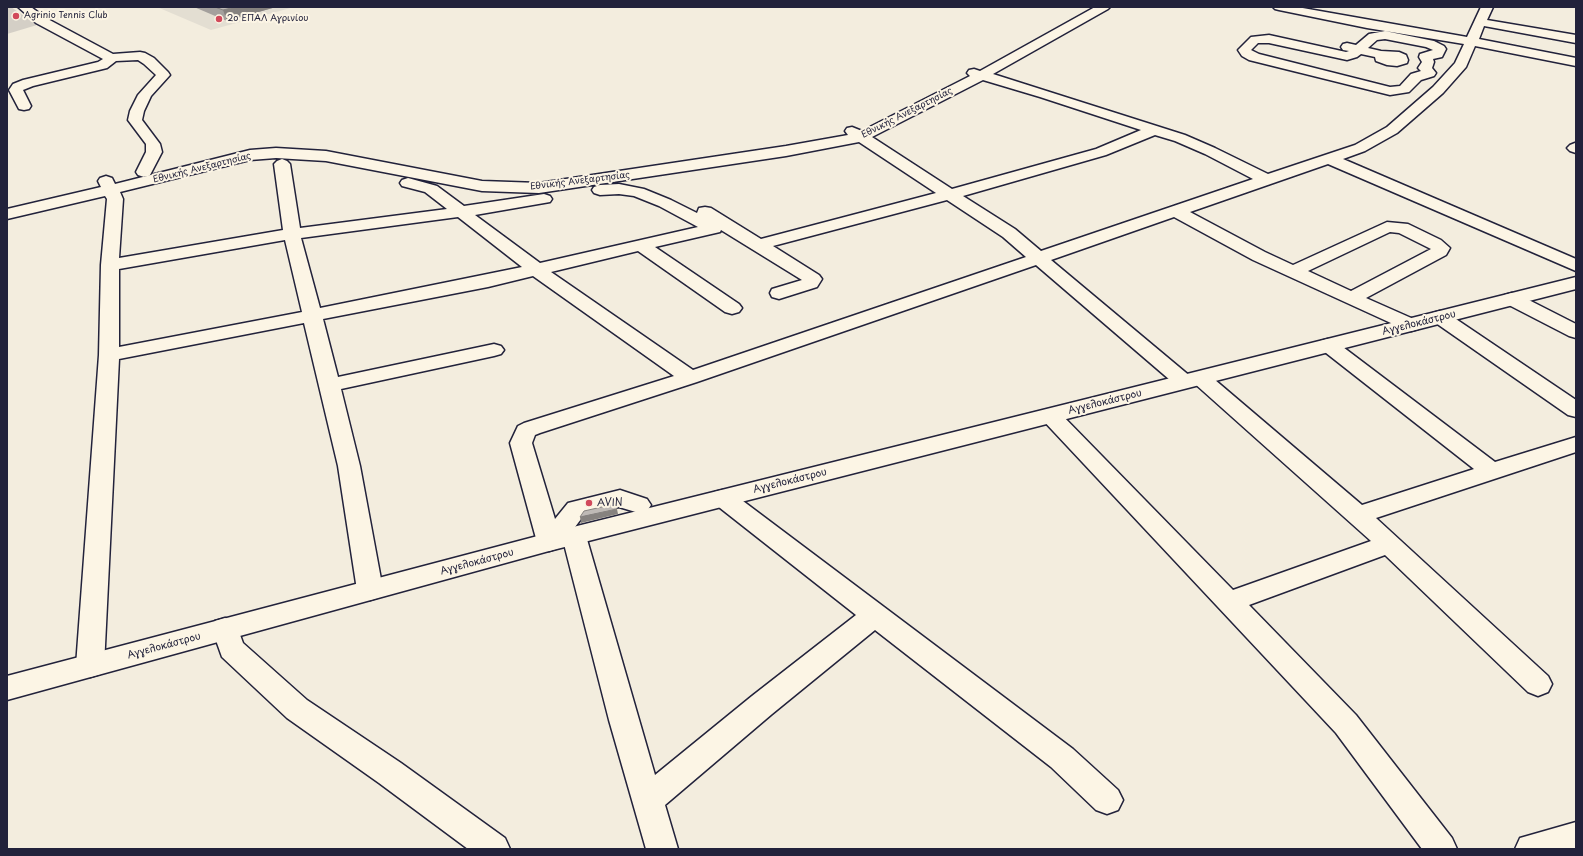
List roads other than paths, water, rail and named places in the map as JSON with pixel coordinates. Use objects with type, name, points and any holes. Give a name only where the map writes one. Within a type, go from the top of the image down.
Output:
[{"type":"street","points":[[24,7],[40,20],[111,58],[140,56],[149,61],[163,74],[145,95],[137,111],[135,120],[153,144],[154,152],[144,172]]},
{"type":"street","name":"Εθνικής Ανεξαρτησίας","points":[[899,102],[1084,7]]},
{"type":"street","name":"Εθνικής Ανεξαρτησίας","points":[[7,204],[111,190],[144,172],[238,149],[267,145],[291,144],[329,147],[508,177],[551,177],[636,169],[786,151],[861,137],[982,75],[1104,7]]},
{"type":"street","points":[[1279,7],[1576,62]]},
{"type":"street","points":[[662,849],[562,534],[521,443],[526,431],[546,422],[690,378],[1360,148],[1383,136],[1403,122],[1438,90],[1461,64],[1483,14],[1576,39]]},
{"type":"street","points":[[1367,24],[1352,55],[1343,56],[1250,44],[1244,50],[1246,54],[1275,62],[1372,75]]},
{"type":"street","points":[[1360,41],[1398,51],[1426,65]]},
{"type":"street","points":[[1291,49],[1372,75],[1409,84],[1417,76],[1429,73],[1425,68],[1428,62],[1424,57],[1438,54],[1440,49],[1434,46],[1398,51],[1360,41]]},
{"type":"street","points":[[1275,62],[1291,49]]},
{"type":"street","points":[[1372,75],[1398,51]]},
{"type":"street","points":[[24,106],[16,90],[18,87],[28,83],[102,65],[111,60],[111,58]]},
{"type":"street","points":[[963,70],[1198,145],[1267,180]]},
{"type":"street","name":"Εθνικής Ανεξαρτησίας","points":[[7,214],[111,190],[250,155],[276,153],[326,156],[424,176],[502,188],[539,188],[771,143],[845,127],[864,119]]},
{"type":"street","points":[[845,127],[1010,232],[1040,258],[1358,515],[1538,684]]},
{"type":"street","points":[[758,245],[1101,152],[1153,130]]},
{"type":"street","points":[[1330,159],[1576,266]]},
{"type":"street","points":[[282,164],[292,234],[349,466],[370,590]]},
{"type":"street","points":[[90,666],[109,356],[111,190],[254,167],[282,164],[321,165],[422,185],[431,189],[538,270],[690,378]]},
{"type":"street","points":[[636,169],[813,279],[810,283],[779,293]]},
{"type":"street","points":[[109,356],[312,317],[538,270],[714,228],[694,216],[649,196],[619,189],[607,189],[461,212],[292,234],[110,265]]},
{"type":"street","points":[[1177,212],[1259,256],[1411,324]]},
{"type":"street","points":[[1294,271],[1387,227],[1402,228],[1441,248],[1440,251],[1352,298]]},
{"type":"street","points":[[641,245],[732,308]]},
{"type":"street","name":"Αγγελοκάστρου","points":[[7,688],[370,590],[562,534],[723,498],[1576,283]]},
{"type":"street","points":[[1512,299],[1576,332]]},
{"type":"street","points":[[1440,317],[1576,410]]},
{"type":"street","points":[[1328,345],[1492,471]]},
{"type":"street","points":[[330,385],[494,350]]},
{"type":"street","points":[[1050,416],[1346,724],[1441,849]]},
{"type":"street","points":[[1358,515],[1576,444]]},
{"type":"street","points":[[562,534],[576,509],[620,498],[639,505]]},
{"type":"street","points":[[723,498],[1062,758],[1107,800]]},
{"type":"street","points":[[1229,602],[1390,544]]},
{"type":"street","points":[[646,801],[762,704],[876,614]]},
{"type":"street","points":[[225,629],[232,649],[297,709],[390,773],[494,849]]},
{"type":"street","points":[[1531,849],[1576,837]]},
{"type":"place","name":"Agrinio Tennis Club","points":[[16,16]]},
{"type":"place","name":"2ο ΕΠΑΛ Αγρινίου","points":[[219,19]]},
{"type":"place","name":"AVIN","points":[[589,503]]}]
